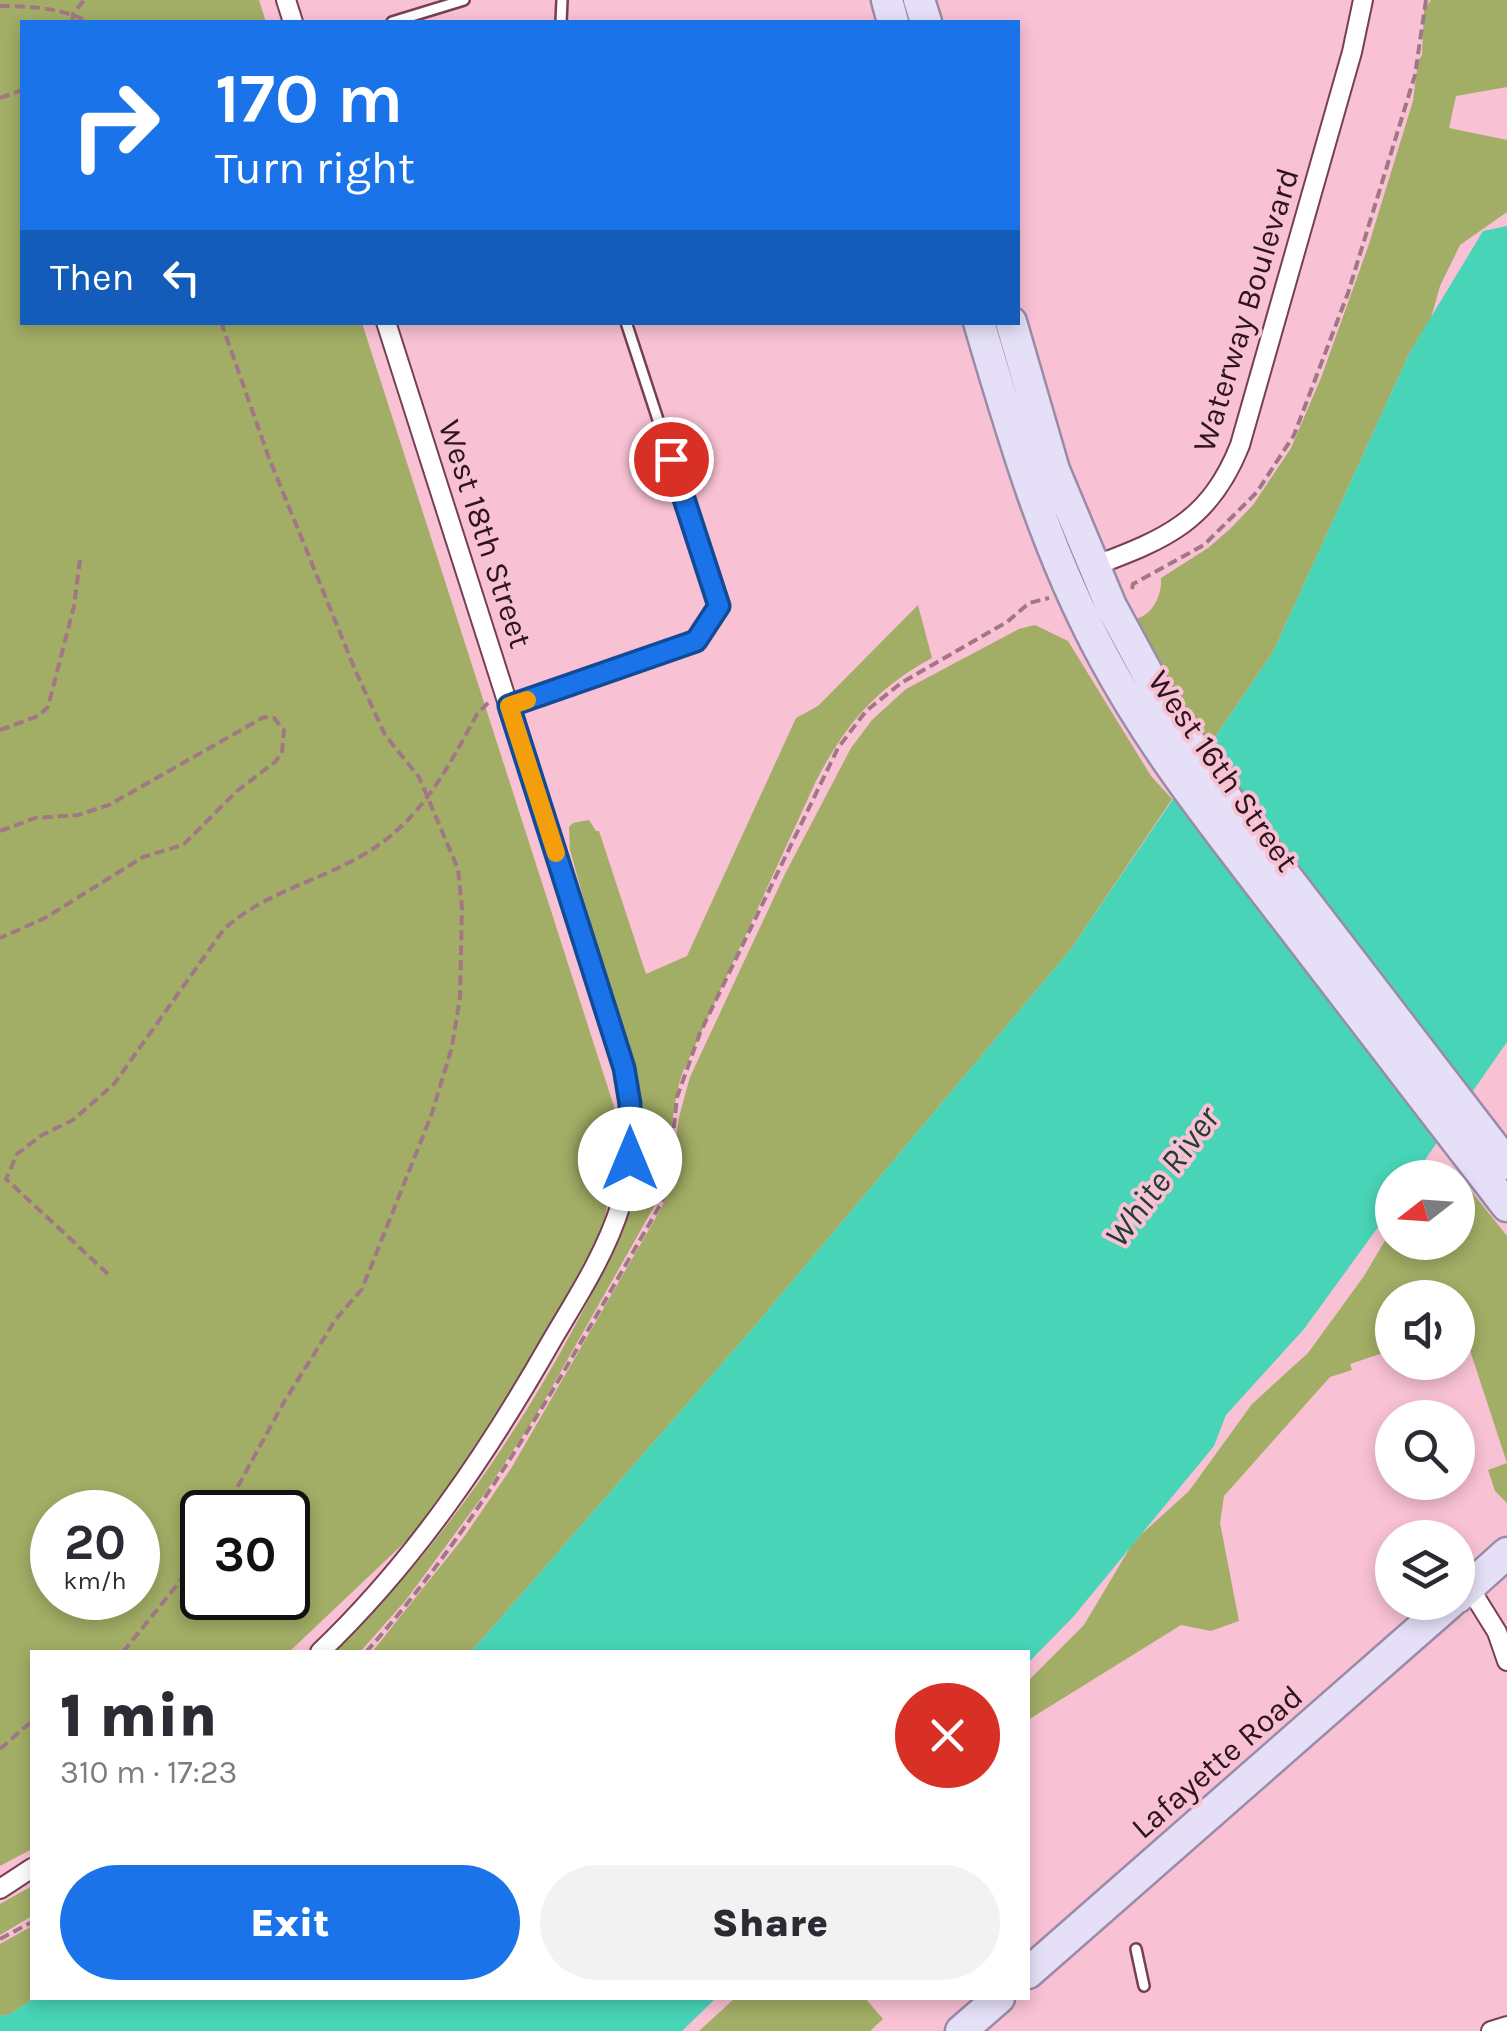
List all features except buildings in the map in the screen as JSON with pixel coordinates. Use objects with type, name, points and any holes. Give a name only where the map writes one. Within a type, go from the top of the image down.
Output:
[{"type":"main road","name":"West 16th Street","points":[[980,325],[1026,480],[1096,643],[1232,806],[1507,1164]]},
{"type":"main road","name":"West 16th Street","points":[[1013,325],[1054,470],[1150,709],[1211,822],[1507,1206]]},
{"type":"main road","name":"Lafayette Road","points":[[1475,1581],[1507,1553]]},
{"type":"main road","name":"Lafayette Road","points":[[1030,1971],[1430,1620]]},
{"type":"street","name":"Waterway Boulevard","points":[[1094,566],[1178,530],[1205,506],[1230,470],[1352,52],[1362,0]]},
{"type":"street","name":"West 18th Street","points":[[322,1650],[404,1563],[492,1443],[598,1261],[617,1220],[628,1167],[631,1122],[624,1068],[387,325]]},
{"type":"street","points":[[1475,1611],[1496,1632],[1507,1661]]},
{"type":"street","points":[[0,1888],[30,1869]]},
{"type":"street","points":[[1491,2031],[1507,2026]]},
{"type":"lane","points":[[399,20],[464,0]]},
{"type":"lane","points":[[506,698],[696,641],[719,606],[627,325]]},
{"type":"lane","points":[[1136,1949],[1144,1986]]},
{"type":"path","points":[[56,11],[59,0]]},
{"type":"path","points":[[72,20],[84,0]]},
{"type":"path","points":[[1130,596],[1133,584],[1157,568],[1190,555],[1221,529],[1257,492],[1294,435],[1348,292],[1415,74],[1426,0]]},
{"type":"path","points":[[0,6],[56,11],[85,20]]},
{"type":"path","points":[[223,325],[270,458],[356,672],[385,735],[414,769],[458,869],[462,908],[460,996],[452,1047],[431,1116],[362,1289],[336,1319],[294,1386],[236,1490]]},
{"type":"path","points":[[0,730],[38,716],[48,707],[74,606],[80,560]]},
{"type":"path","points":[[368,1650],[452,1548],[516,1454],[662,1202],[668,1182],[677,1097],[700,1033],[838,748],[866,711],[901,683],[1007,622],[1030,603],[1056,597]]},
{"type":"path","points":[[108,1274],[6,1179],[17,1154],[42,1135],[73,1120],[114,1084],[224,929],[248,908],[362,856],[400,828],[428,800],[477,714],[506,698]]},
{"type":"path","points":[[0,831],[35,818],[78,815],[109,805],[264,717],[274,718],[284,730],[282,753],[275,762],[237,791],[183,845],[143,856],[45,918],[0,938]]},
{"type":"path","points":[[125,1650],[180,1581]]},
{"type":"path","points":[[0,1749],[30,1723]]},
{"type":"path","points":[[0,1939],[30,1923]]},
{"type":"shaded area","points":[[0,0],[259,0],[265,20],[20,20],[20,325],[363,325],[617,1116],[604,1228],[529,1362],[423,1525],[291,1650],[30,1650],[30,1850],[0,1866]]},
{"type":"shaded area","points":[[1431,0],[1507,0],[1507,87],[1456,96],[1449,128],[1507,140],[1507,212],[1460,245],[1440,286],[1431,318],[1410,352],[1273,652],[1209,746],[1136,619],[1155,603],[1161,578],[1208,548],[1253,505],[1291,448],[1368,247],[1413,101],[1422,55],[1424,10]]},
{"type":"shaded area","points":[[918,605],[932,658],[894,682],[864,710],[816,781],[682,1074],[665,1173],[655,1205],[535,1417],[485,1493],[406,1600],[362,1650],[337,1650],[405,1577],[498,1454],[590,1298],[633,1197],[642,1142],[637,1086],[570,850],[569,827],[589,820],[599,831],[646,974],[687,956],[796,718],[818,706]]},
{"type":"shaded area","points":[[1035,625],[1068,641],[1151,776],[1172,799],[1071,949],[753,1328],[473,1650],[374,1650],[464,1537],[512,1467],[662,1207],[690,1077],[785,874],[851,748],[872,720],[906,689],[1019,629]]},
{"type":"shaded area","points":[[1475,1196],[1507,1236],[1507,1463],[1475,1366],[1475,1280],[1375,1280],[1375,1356],[1350,1364],[1352,1370],[1330,1377],[1224,1496],[1220,1523],[1239,1621],[1211,1631],[1181,1625],[1030,1719],[1030,1679],[1084,1625],[1134,1541],[1189,1491],[1252,1404],[1308,1353],[1375,1258],[1475,1260]]},
{"type":"shaded area","points":[[1507,1463],[1507,1503],[1495,1491],[1488,1470]]},
{"type":"shaded area","points":[[30,1887],[30,1917],[0,1935],[0,1904]]},
{"type":"shaded area","points":[[30,1927],[32,2000],[0,2016],[0,1944]]},
{"type":"shaded area","points":[[733,2000],[867,2000],[883,2019],[870,2031],[699,2031]]},
{"type":"water","name":"White River","points":[[1507,226],[1507,1042],[1425,1160],[1375,1160],[1375,1231],[1304,1329],[1226,1415],[1214,1446],[1073,1617],[1030,1661],[1030,1650],[473,1650],[753,1328],[1071,949],[1273,652],[1410,352],[1483,231]]},
{"type":"water","points":[[32,2000],[714,2000],[682,2031],[0,2031],[0,2016]]},
{"type":"slow traffic","points":[[527,700],[509,706],[556,853]]},
{"type":"route","points":[[630,1159],[630,1104],[624,1068],[509,706],[696,641],[719,606],[671,459]]}]
